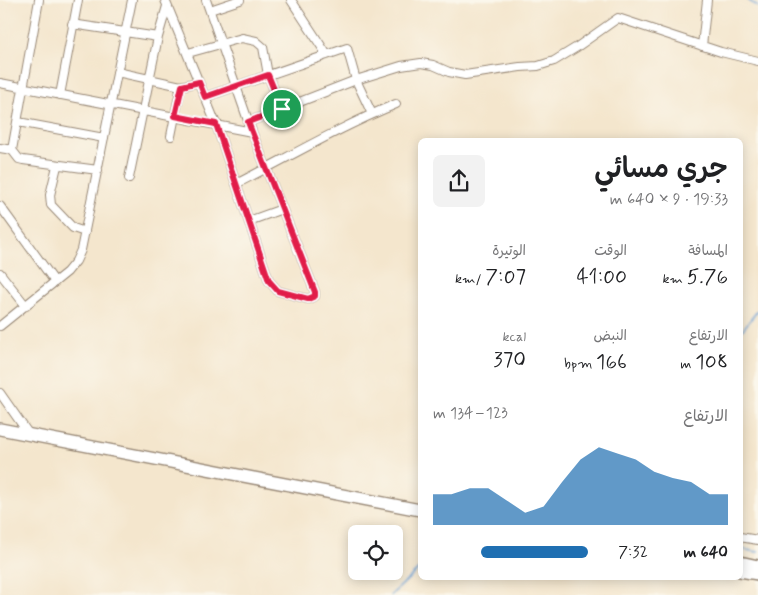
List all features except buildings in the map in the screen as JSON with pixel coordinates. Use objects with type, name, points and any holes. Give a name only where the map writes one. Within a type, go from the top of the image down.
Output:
[{"type":"highway","points":[[0,428],[418,510]]},
{"type":"highway","points":[[743,563],[758,566]]},
{"type":"highway","points":[[743,572],[758,574]]},
{"type":"street","points":[[12,150],[39,0]]},
{"type":"street","points":[[60,95],[78,0]]},
{"type":"street","points":[[0,326],[67,272],[76,262],[81,250],[124,31],[132,0]]},
{"type":"street","points":[[166,3],[216,124],[269,281],[278,291],[308,299],[312,298],[315,296],[315,292],[248,122],[206,0]]},
{"type":"street","points":[[210,10],[240,0]]},
{"type":"street","points":[[291,0],[328,55]]},
{"type":"street","points":[[702,46],[707,0]]},
{"type":"street","points":[[129,178],[166,3]]},
{"type":"street","points":[[248,122],[356,80],[401,66],[421,63],[465,75],[520,66],[538,66],[554,61],[618,18],[702,46],[758,61]]},
{"type":"street","points":[[72,24],[158,38]]},
{"type":"street","points":[[188,53],[242,38],[256,40],[263,47],[268,75],[282,109]]},
{"type":"street","points":[[205,97],[347,48],[356,80],[372,114]]},
{"type":"street","points":[[117,72],[182,86],[199,82]]},
{"type":"street","points":[[0,83],[252,132]]},
{"type":"street","points":[[171,136],[182,86]]},
{"type":"street","points":[[236,184],[372,114],[396,104]]},
{"type":"street","points":[[18,122],[104,138]]},
{"type":"street","points":[[0,148],[12,150],[19,159],[23,160],[98,170]]},
{"type":"street","points":[[58,166],[50,195],[51,205],[73,228],[85,232]]},
{"type":"street","points":[[0,206],[55,282]]},
{"type":"street","points":[[249,220],[282,209]]},
{"type":"street","points":[[0,273],[26,306]]},
{"type":"street","points":[[0,393],[28,434]]},
{"type":"street","points":[[743,538],[758,540]]},
{"type":"waterway","points":[[748,0],[758,7]]},
{"type":"waterway","points":[[743,329],[758,310]]},
{"type":"waterway","points":[[743,550],[758,552]]},
{"type":"waterway","points":[[391,595],[418,570]]},
{"type":"route","points":[[268,75],[282,109],[248,122],[315,292],[315,296],[308,299],[278,291],[269,281],[216,124],[175,116],[182,86],[199,82],[205,97],[268,75]]}]
